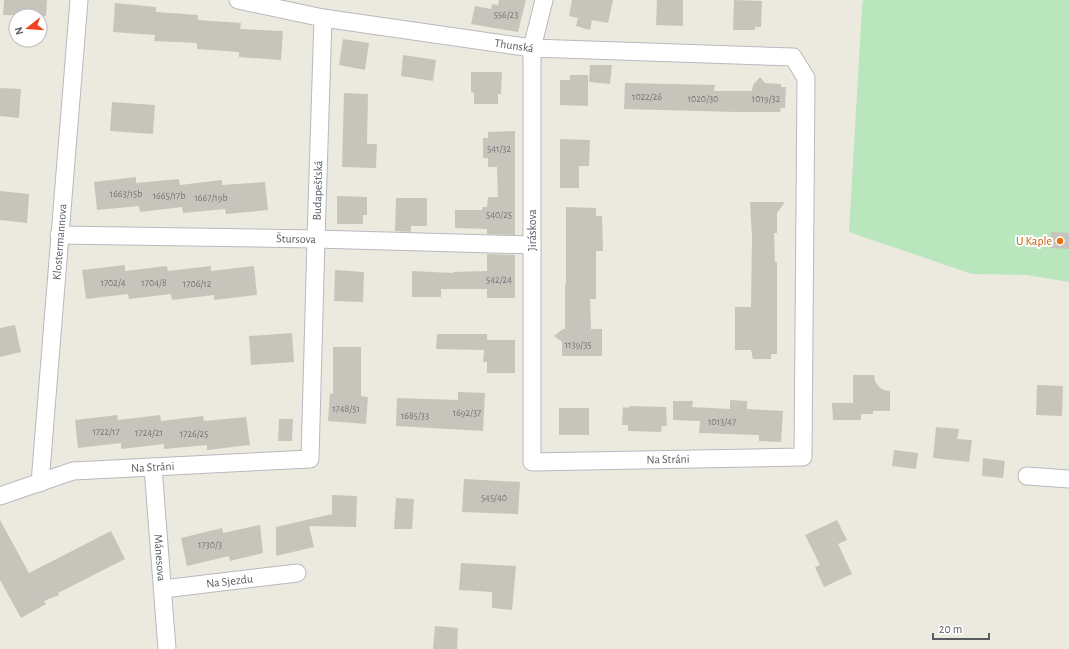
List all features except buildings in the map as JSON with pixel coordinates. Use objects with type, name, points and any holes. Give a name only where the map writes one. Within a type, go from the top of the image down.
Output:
[{"type":"street","name":"Klostermannova","points":[[40,483],[78,0]]},
{"type":"street","name":"Thunská","points":[[238,0],[323,18],[532,48],[793,57],[806,78],[803,457]]},
{"type":"street","name":"Jiráskova","points":[[532,462],[532,48],[544,0]]},
{"type":"street","name":"Budapešťská","points":[[310,459],[323,18]]},
{"type":"street","name":"Štursova","points":[[59,235],[316,239],[532,245]]},
{"type":"street","name":"Na Stráni","points":[[532,462],[803,457]]},
{"type":"street","name":"Na Stráni","points":[[0,496],[73,472],[310,459]]},
{"type":"street","name":"Mánesova","points":[[152,467],[167,649]]},
{"type":"street","points":[[1027,476],[1069,479]]},
{"type":"street","name":"Na Sjezdu","points":[[162,589],[297,572]]},
{"type":"green space","points":[[863,0],[1069,0],[1069,282],[1027,275],[972,274],[849,232]]},
{"type":"place","name":"U Kaple","points":[[1060,241]]}]
